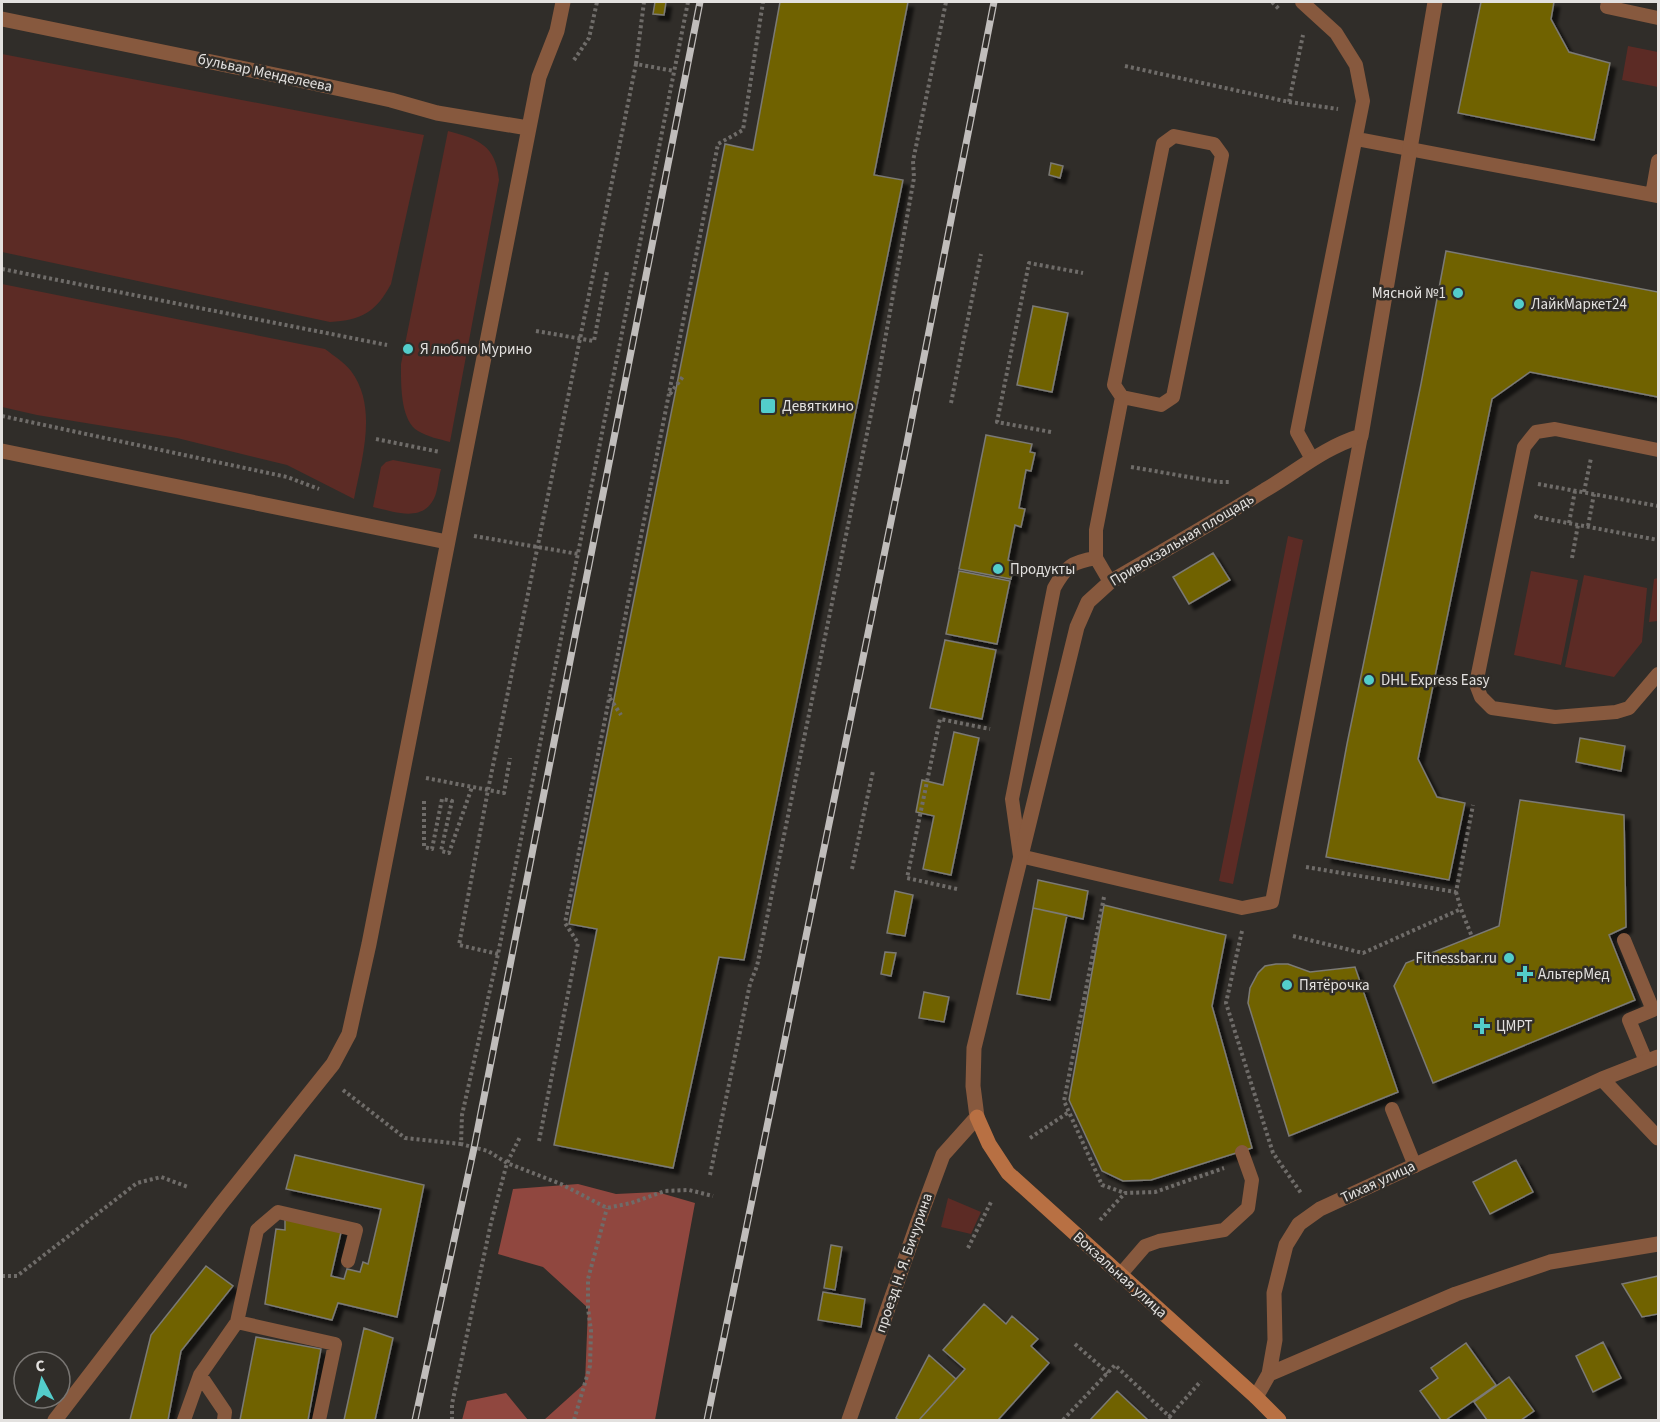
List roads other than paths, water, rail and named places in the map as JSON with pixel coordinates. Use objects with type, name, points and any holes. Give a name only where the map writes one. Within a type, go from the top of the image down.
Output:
[{"type":"street","points":[[55,1420],[220,1203],[333,1064],[349,1034],[369,944],[528,128],[539,77],[557,31],[563,2]]},
{"type":"street","points":[[1361,436],[1435,2]]},
{"type":"street","name":"бульвар Менделеева","points":[[2,19],[285,77],[391,100],[437,113],[528,128]]},
{"type":"street","name":"Привокзальная площадь","points":[[977,1117],[973,1086],[974,1048],[1077,627],[1088,602],[1110,582],[1267,489],[1338,443],[1361,436]]},
{"type":"street","points":[[2,451],[447,542]]},
{"type":"street","name":"Тихая улица","points":[[1256,1397],[1269,1374],[1275,1340],[1274,1293],[1286,1245],[1299,1224],[1320,1209],[1602,1079],[1652,1059]]},
{"type":"street","points":[[1602,1079],[1659,1138]]},
{"type":"street","name":"Вокзальная улица","points":[[977,1117],[989,1144],[1008,1173],[1279,1420]]},
{"type":"street","name":"проезд Н. Я. Бичурина","points":[[849,1420],[943,1155],[977,1117]]},
{"type":"street","points":[[1269,1374],[1456,1294],[1550,1262],[1659,1244]]},
{"type":"lane","points":[[1302,2],[1336,33],[1356,65],[1363,100],[1297,432],[1312,459]]},
{"type":"lane","points":[[1608,2],[1607,7],[1659,18]]},
{"type":"lane","points":[[1110,582],[1096,558],[1096,530],[1122,397],[1114,386],[1163,144],[1174,136],[1214,144],[1222,155],[1173,397],[1161,405],[1122,397]]},
{"type":"lane","points":[[1357,139],[1655,196],[1659,161]]},
{"type":"lane","points":[[1659,450],[1555,429],[1536,432],[1524,447],[1476,684],[1480,697],[1492,708],[1555,717],[1616,712],[1629,708],[1659,674]]},
{"type":"lane","points":[[1096,558],[1081,561],[1064,570],[1054,588],[1012,799],[1020,856],[1242,908],[1272,902],[1361,436]]},
{"type":"lane","points":[[1624,940],[1653,1010],[1629,1020],[1652,1059]]},
{"type":"lane","points":[[1392,1109],[1415,1166]]},
{"type":"lane","points":[[1120,1275],[1145,1246],[1159,1241],[1224,1230],[1248,1208],[1252,1180],[1243,1157]]},
{"type":"lane","points":[[184,1420],[200,1375],[237,1322],[257,1230],[278,1212],[356,1230],[348,1261]]},
{"type":"lane","points":[[237,1322],[335,1344],[319,1420]]},
{"type":"lane","points":[[200,1375],[225,1412],[224,1420]]},
{"type":"railway","points":[[415,1420],[474,1148],[700,2]]},
{"type":"railway","points":[[707,1420],[907,443],[994,2]]},
{"type":"place","name":"Мясной №1","points":[[1458,293]]},
{"type":"place","name":"ЛайкМаркет24","points":[[1519,304]]},
{"type":"place","name":"Я люблю Мурино","points":[[408,349]]},
{"type":"place","name":"Девяткино","points":[[768,406]]},
{"type":"place","name":"Продукты","points":[[998,569]]},
{"type":"place","name":"DHL Express Easy","points":[[1369,680]]},
{"type":"place","name":"Fitnessbar.ru","points":[[1509,958]]},
{"type":"place","name":"АльтерМед","points":[[1525,974]]},
{"type":"place","name":"Пятёрочка","points":[[1287,985]]},
{"type":"place","name":"ЦМРТ","points":[[1482,1026]]}]
